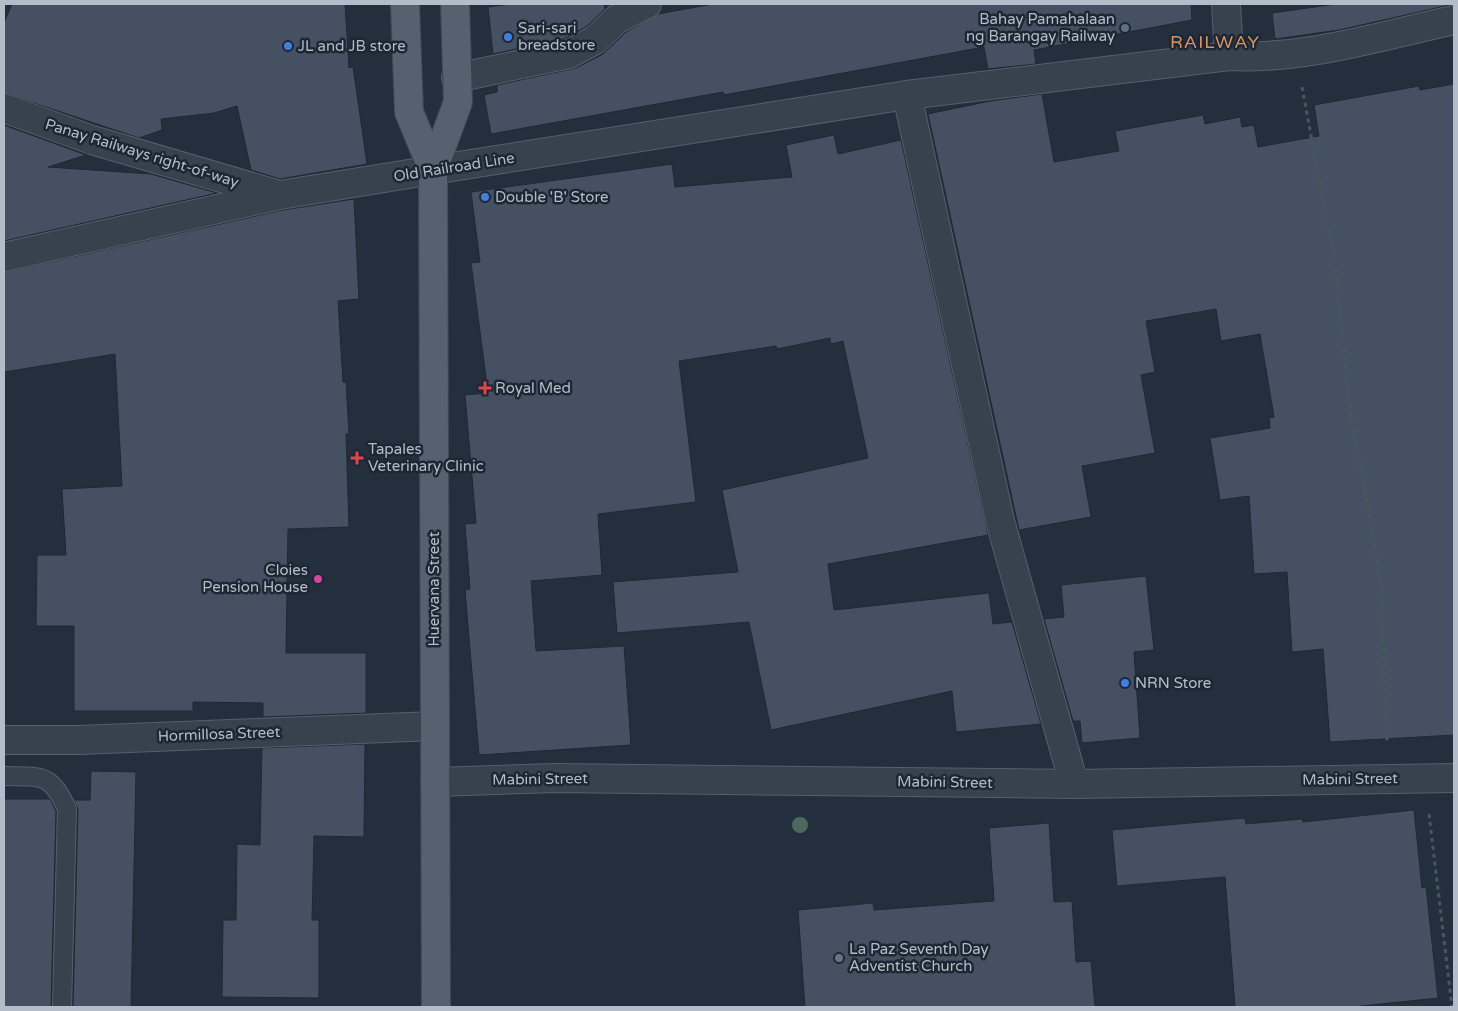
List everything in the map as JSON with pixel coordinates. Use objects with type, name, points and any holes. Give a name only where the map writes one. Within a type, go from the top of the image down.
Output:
[{"type":"main road","name":"Huervana Street","points":[[405,4],[409,112],[433,170]]},
{"type":"main road","name":"Huervana Street","points":[[436,1007],[433,170],[458,102],[455,4]]},
{"type":"street","points":[[456,78],[570,54],[596,40],[617,19],[647,4]]},
{"type":"street","points":[[1226,4],[1229,56]]},
{"type":"street","name":"Old Railroad Line","points":[[4,257],[280,196],[433,170],[907,95],[1229,56],[1262,58],[1296,55],[1454,20]]},
{"type":"street","points":[[907,95],[1000,521],[1074,784]]},
{"type":"street","name":"Panay Railways right-of-way","points":[[4,108],[92,140],[280,196]]},
{"type":"street","name":"Hormillosa Street","points":[[4,740],[79,740],[435,726]]},
{"type":"street","name":"Mabini Street","points":[[435,782],[556,778],[1074,784],[1454,778]]},
{"type":"lane","points":[[4,776],[42,777],[58,788],[68,809],[62,1007]]},
{"type":"path","points":[[1296,55],[1336,270],[1349,403],[1381,581],[1389,779]]},
{"type":"path","points":[[1424,778],[1452,1007]]},
{"type":"building","points":[[12,4],[345,4],[349,68],[353,67],[367,164],[280,179],[251,170],[237,106],[214,113],[161,119],[162,130],[139,138],[4,93],[4,23]]},
{"type":"building","points":[[511,4],[604,4],[605,9],[586,27],[564,39],[493,54],[488,7]]},
{"type":"building","points":[[713,4],[1191,4],[1192,20],[1034,50],[1036,64],[988,69],[984,47],[724,95],[723,92],[491,134],[484,95],[497,92],[497,85],[576,68],[603,54],[626,32],[658,14]]},
{"type":"building","points":[[1336,4],[1450,5],[1339,30],[1275,39],[1272,13]]},
{"type":"building","points":[[1454,84],[1454,735],[1330,742],[1323,649],[1292,652],[1287,572],[1254,574],[1249,496],[1220,500],[1210,438],[1270,428],[1269,418],[1274,417],[1260,334],[1221,341],[1216,309],[1146,321],[1155,372],[1141,375],[1155,453],[1082,466],[1091,517],[1019,530],[928,114],[990,101],[1042,94],[1054,162],[1119,151],[1115,131],[1203,115],[1205,124],[1240,117],[1242,127],[1254,125],[1258,147],[1319,136],[1314,105],[1419,86],[1420,90]]},
{"type":"building","points":[[4,125],[86,155],[48,167],[151,174],[217,193],[4,241]]},
{"type":"building","points":[[834,135],[838,154],[901,140],[988,535],[828,564],[834,610],[989,593],[993,624],[1012,622],[1041,724],[956,732],[952,691],[771,730],[749,622],[617,633],[613,582],[738,572],[722,490],[868,458],[843,341],[831,344],[830,338],[777,349],[776,346],[679,361],[696,502],[598,514],[602,575],[531,581],[536,651],[624,646],[631,745],[479,755],[465,590],[470,589],[465,524],[476,523],[465,395],[488,393],[471,263],[480,262],[471,192],[672,164],[675,187],[792,177],[786,145]]},
{"type":"building","points":[[354,199],[359,299],[338,301],[343,382],[346,382],[349,434],[346,434],[349,527],[288,529],[286,653],[366,653],[366,713],[263,717],[263,703],[193,702],[193,711],[74,711],[74,626],[36,626],[37,555],[66,555],[62,489],[122,486],[115,354],[4,372],[4,272],[283,210]]},
{"type":"building","points":[[1146,576],[1154,650],[1134,652],[1140,738],[1082,743],[1080,721],[1073,721],[1044,619],[1064,617],[1061,585]]},
{"type":"building","points":[[365,744],[364,837],[314,836],[312,920],[319,920],[319,998],[222,997],[223,920],[236,920],[237,844],[260,845],[262,748]]},
{"type":"building","points":[[91,771],[136,772],[131,1007],[73,1007],[78,809],[74,800],[90,800]]},
{"type":"building","points":[[4,799],[50,799],[56,811],[51,1007],[4,1007]]},
{"type":"building","points":[[1414,810],[1422,888],[1426,887],[1438,998],[1352,1007],[1235,1007],[1225,877],[1117,886],[1112,830],[1245,818],[1246,824],[1302,819],[1303,822]]},
{"type":"building","points":[[1049,823],[1054,902],[1072,901],[1076,962],[1091,961],[1095,1007],[805,1007],[798,910],[873,903],[874,910],[994,901],[989,828]]},
{"type":"place","name":"Bahay Pamahalaan ng Barangay Railway","points":[[1125,28]]},
{"type":"place","name":"Sari-sari breadstore","points":[[508,37]]},
{"type":"place","name":"JL and JB store","points":[[288,46]]},
{"type":"place","name":"Double 'B' Store","points":[[485,197]]},
{"type":"place","name":"Royal Med","points":[[485,388]]},
{"type":"place","name":"Tapales Veterinary Clinic","points":[[357,458]]},
{"type":"place","name":"Cloies Pension House","points":[[318,579]]},
{"type":"place","name":"NRN Store","points":[[1125,683]]},
{"type":"place","name":"La Paz Seventh Day Adventist Church","points":[[839,958]]},
{"type":"district","name":"RAILWAY","points":[[1215,42]]}]
